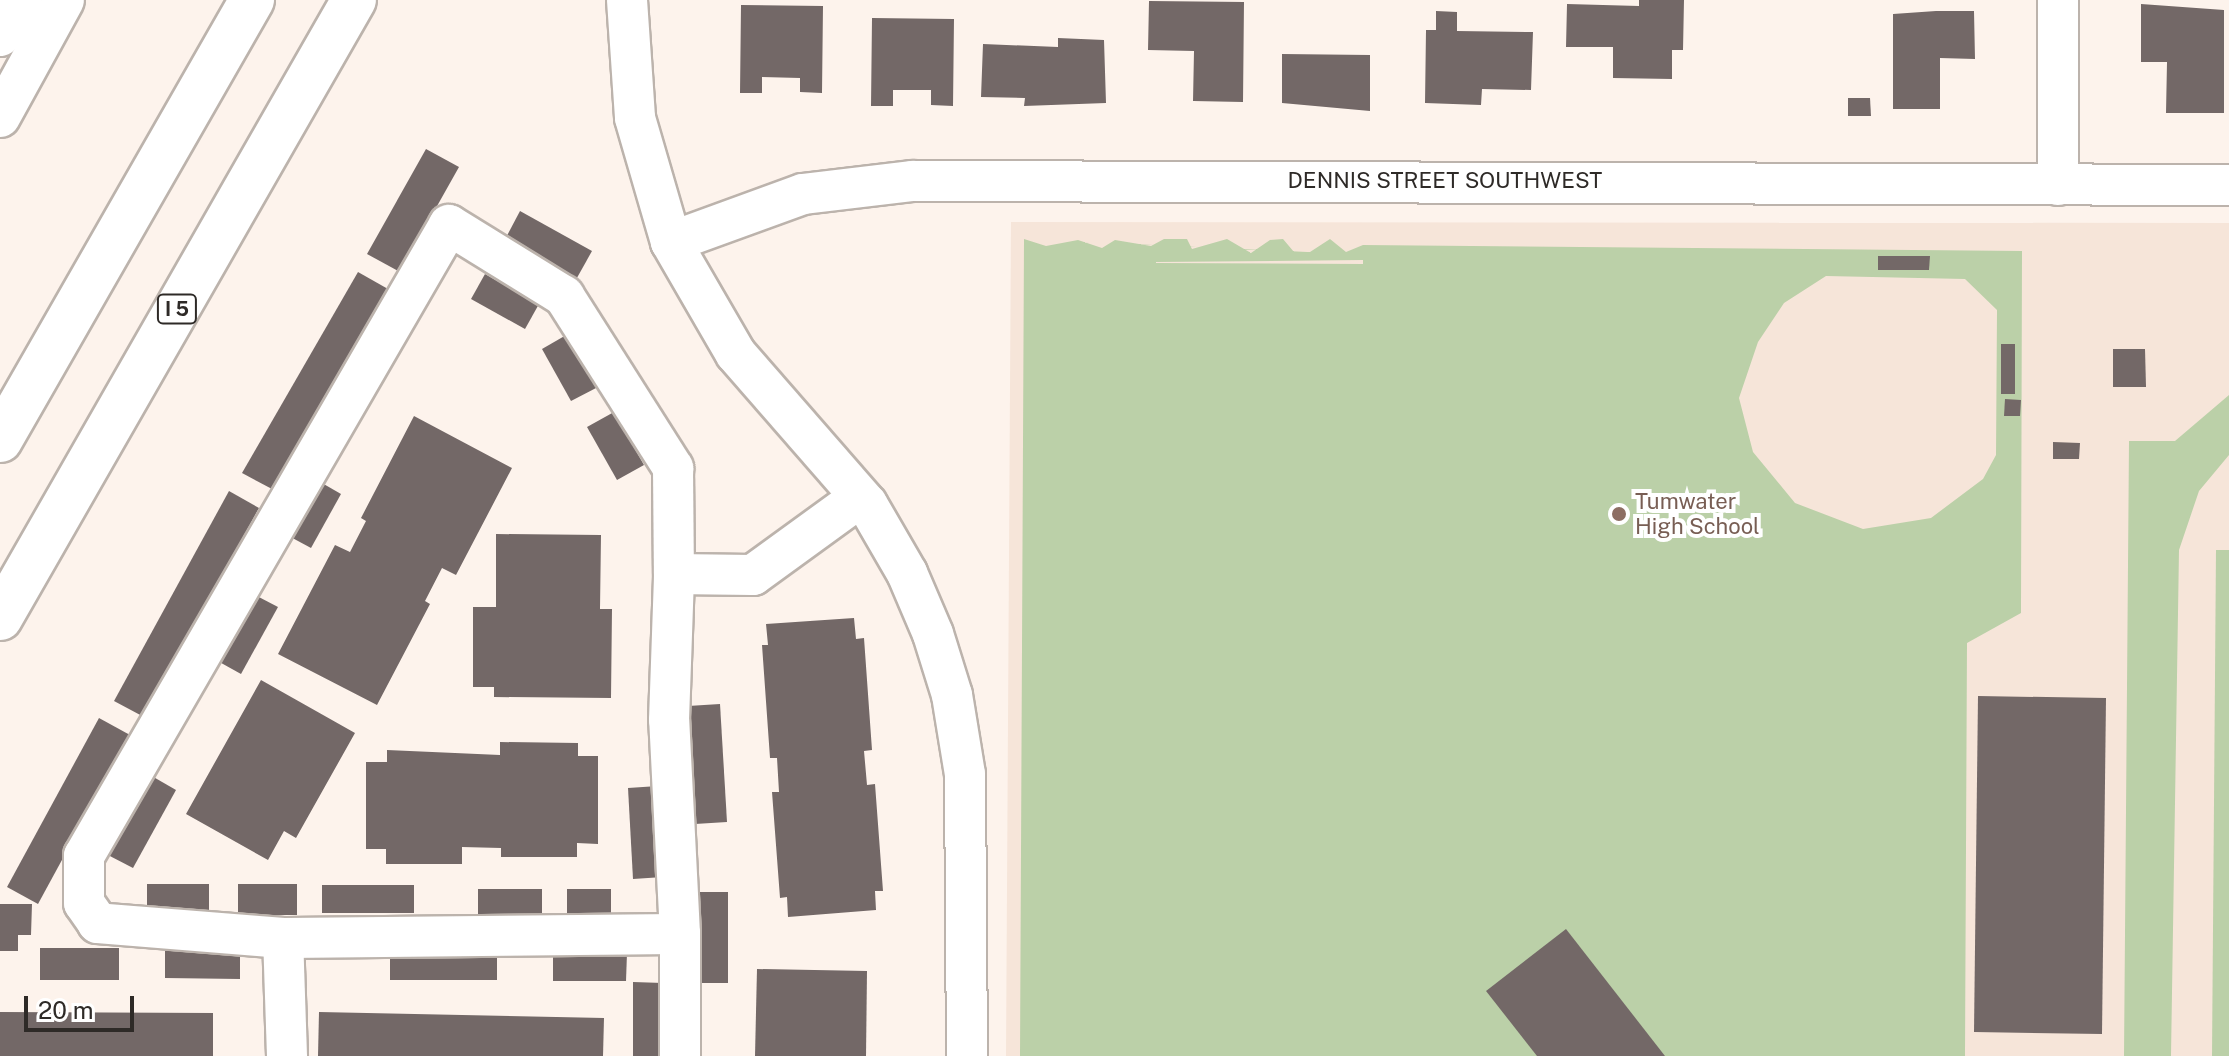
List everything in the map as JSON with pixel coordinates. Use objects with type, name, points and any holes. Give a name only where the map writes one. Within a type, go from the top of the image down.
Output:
[{"type":"highway","points":[[0,440],[252,0]]},
{"type":"highway","name":"I 5","points":[[0,618],[354,0]]},
{"type":"street","points":[[0,36],[22,0]]},
{"type":"street","points":[[0,117],[64,0]]},
{"type":"street","points":[[627,0],[635,118],[671,242],[736,354],[859,498],[907,573],[952,695],[965,774],[969,862],[967,1056]]},
{"type":"street","points":[[2058,0],[2058,185]]},
{"type":"street","name":"DENNIS STREET SOUTHWEST","points":[[671,242],[803,194],[863,183],[1145,179],[2229,185]]},
{"type":"street","points":[[680,934],[283,938],[98,923],[84,903],[84,856],[449,225],[564,296],[673,468],[674,574],[669,720],[680,934],[680,1056]]},
{"type":"street","points":[[674,574],[753,575],[859,498]]},
{"type":"street","points":[[283,938],[287,1056]]},
{"type":"shaded area","name":"Tumwater High School","points":[[1011,222],[2229,223],[2229,1056],[1006,1056]]},
{"type":"green space","name":"Tumwater High School","points":[[1024,239],[1046,246],[1078,240],[1102,248],[1115,240],[1151,246],[1164,239],[1187,239],[1192,249],[1227,239],[1251,253],[1270,240],[1283,239],[1294,252],[1310,252],[1330,239],[1346,252],[1363,245],[2022,251],[2021,613],[1967,643],[1965,1056],[1020,1056]],"holes":[[[1363,260],[1363,264],[1156,263],[1156,262]],[[1826,276],[1965,279],[1997,310],[1996,455],[1983,479],[1931,518],[1863,529],[1795,503],[1753,452],[1739,398],[1758,342],[1784,303]]]},
{"type":"green space","points":[[2229,395],[2229,455],[2199,491],[2179,550],[2171,1056],[2124,1056],[2129,441],[2175,441]]},
{"type":"green space","points":[[2216,550],[2229,550],[2229,1056],[2212,1056]]},
{"type":"building","points":[[1639,0],[1684,0],[1683,50],[1672,50],[1672,79],[1613,78],[1613,47],[1566,47],[1567,4],[1639,6]]},
{"type":"building","points":[[1149,1],[1244,2],[1243,102],[1193,101],[1194,51],[1148,50]]},
{"type":"building","points":[[2141,4],[2224,10],[2224,113],[2166,113],[2167,62],[2141,62]]},
{"type":"building","points":[[741,5],[823,6],[822,93],[800,92],[800,78],[762,77],[762,93],[740,93]]},
{"type":"building","points":[[1436,11],[1457,12],[1457,31],[1533,32],[1531,90],[1482,89],[1481,105],[1425,103],[1426,30],[1436,30]]},
{"type":"building","points":[[1974,11],[1975,59],[1940,58],[1940,109],[1893,109],[1893,14]]},
{"type":"building","points":[[872,18],[954,19],[953,106],[931,105],[931,90],[893,90],[893,106],[871,106]]},
{"type":"building","points":[[1058,38],[1104,40],[1106,103],[1024,106],[1025,98],[981,97],[983,44],[1058,47]]},
{"type":"building","points":[[1282,54],[1370,55],[1370,111],[1282,103]]},
{"type":"building","points":[[1848,98],[1870,98],[1871,116],[1848,116]]},
{"type":"building","points":[[426,149],[459,167],[400,272],[367,254]]},
{"type":"building","points":[[520,211],[592,251],[573,285],[502,245]]},
{"type":"building","points":[[1878,256],[1930,256],[1929,270],[1878,270]]},
{"type":"building","points":[[358,272],[388,289],[272,489],[242,473]]},
{"type":"building","points":[[485,274],[539,304],[525,329],[471,299]]},
{"type":"building","points":[[568,334],[598,387],[571,401],[542,349]]},
{"type":"building","points":[[2001,344],[2015,344],[2015,394],[2001,394]]},
{"type":"building","points":[[2113,349],[2145,349],[2146,387],[2113,387]]},
{"type":"building","points":[[2005,399],[2021,400],[2020,416],[2004,416]]},
{"type":"building","points":[[614,412],[644,465],[617,480],[587,427]]},
{"type":"building","points":[[414,416],[512,468],[456,575],[442,568],[425,601],[430,604],[377,705],[278,654],[335,545],[350,552],[366,521],[361,518]]},
{"type":"building","points":[[2053,442],[2080,443],[2079,459],[2053,459]]},
{"type":"building","points":[[315,479],[341,494],[311,548],[285,534]]},
{"type":"building","points":[[229,491],[259,508],[144,717],[114,701]]},
{"type":"building","points":[[496,534],[601,535],[600,609],[612,609],[611,698],[494,697],[494,687],[473,687],[473,607],[496,607]]},
{"type":"building","points":[[251,593],[278,607],[241,674],[214,659]]},
{"type":"building","points":[[854,618],[856,639],[864,638],[872,750],[864,751],[867,785],[875,784],[883,891],[875,891],[876,910],[788,917],[787,897],[780,898],[772,792],[779,792],[777,758],[770,758],[762,645],[768,645],[766,624]]},
{"type":"building","points":[[261,680],[355,733],[296,838],[284,831],[268,860],[186,814]]},
{"type":"building","points":[[1978,696],[2106,698],[2102,1034],[1974,1032]]},
{"type":"building","points":[[720,704],[727,822],[695,824],[688,706]]},
{"type":"building","points":[[99,718],[130,735],[38,904],[7,887]]},
{"type":"building","points":[[500,742],[578,743],[578,756],[598,756],[598,844],[577,843],[577,857],[501,857],[501,848],[462,847],[462,864],[386,864],[386,849],[366,849],[366,762],[387,762],[387,750],[500,755]]},
{"type":"building","points":[[150,775],[176,790],[133,868],[106,854]]},
{"type":"building","points":[[658,786],[663,877],[633,879],[628,788]]},
{"type":"building","points":[[147,884],[209,884],[209,915],[147,915]]},
{"type":"building","points":[[238,884],[297,884],[297,915],[238,915]]},
{"type":"building","points":[[322,885],[414,885],[414,913],[322,913]]},
{"type":"building","points":[[478,889],[542,889],[542,918],[478,918]]},
{"type":"building","points":[[567,889],[611,889],[611,918],[567,918]]},
{"type":"building","points":[[698,892],[728,892],[728,983],[697,983]]},
{"type":"building","points":[[0,904],[32,904],[31,935],[18,935],[18,951],[0,951]]},
{"type":"building","points":[[1566,929],[1665,1056],[1537,1056],[1486,991]]},
{"type":"building","points":[[40,948],[119,948],[119,980],[40,980]]},
{"type":"building","points":[[165,949],[240,950],[240,979],[165,978]]},
{"type":"building","points":[[390,951],[497,951],[497,980],[390,980]]},
{"type":"building","points":[[553,953],[627,953],[626,981],[553,981]]},
{"type":"building","points":[[757,969],[867,971],[866,1056],[755,1056]]},
{"type":"building","points":[[633,982],[663,983],[663,1056],[633,1056]]},
{"type":"building","points":[[0,1012],[213,1013],[213,1056],[0,1056]]},
{"type":"building","points":[[319,1012],[604,1018],[603,1056],[318,1056]]},
{"type":"place","name":"Tumwater High School","points":[[1619,514]]}]
